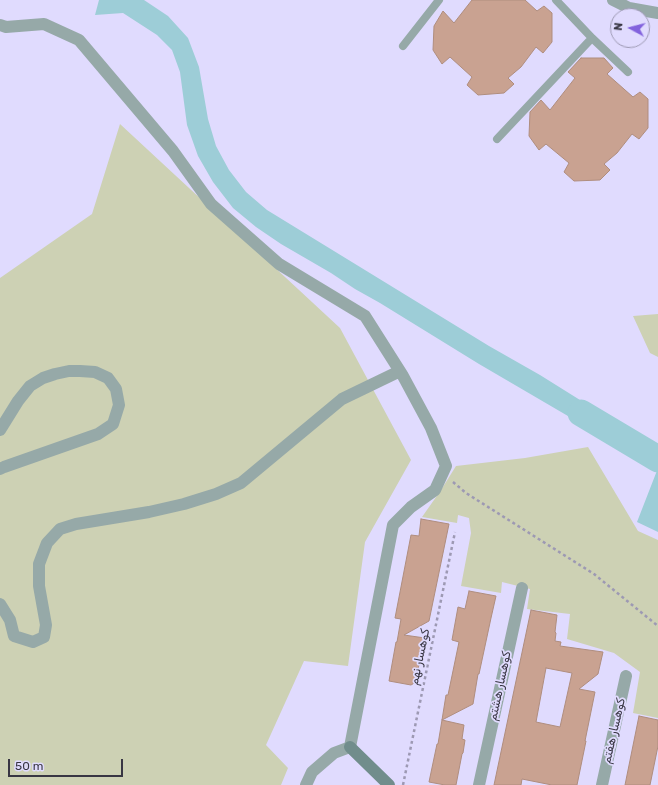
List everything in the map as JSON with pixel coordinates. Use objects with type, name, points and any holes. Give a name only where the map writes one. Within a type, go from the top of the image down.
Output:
[{"type":"main road","points":[[350,747],[389,785]]},
{"type":"street","points":[[613,0],[629,8],[658,14]]},
{"type":"street","points":[[0,26],[6,27],[44,24],[79,40],[173,151],[212,204],[279,264],[365,316],[400,371],[431,428],[446,466],[435,490],[411,507],[393,525],[350,747],[334,753],[312,772],[306,785]]},
{"type":"street","points":[[0,430],[30,386],[43,378],[69,371],[95,372],[108,378],[116,389],[119,405],[112,424],[98,434],[0,469]]},
{"type":"street","points":[[0,604],[10,620],[14,636],[33,642],[44,637],[46,626],[39,586],[39,564],[47,543],[60,529],[76,524],[149,512],[184,504],[216,494],[241,483],[342,399],[400,371]]},
{"type":"street","name":"کوهسار هشتم","points":[[479,785],[522,588]]},
{"type":"street","name":"کوهسار هفتم","points":[[602,785],[626,676]]},
{"type":"lane","points":[[403,46],[439,0]]},
{"type":"lane","points":[[556,0],[592,38],[628,72]]},
{"type":"lane","points":[[497,139],[592,38]]},
{"type":"path","points":[[443,474],[466,493],[594,574],[658,626]]},
{"type":"path","name":"کوهسار نهم","points":[[403,785],[455,532]]},
{"type":"shaded area","points":[[99,0],[144,0],[168,16],[188,38],[199,67],[208,119],[216,146],[229,170],[246,192],[267,210],[489,346],[619,422],[609,440],[479,364],[281,244],[256,227],[233,208],[213,182],[198,156],[187,125],[180,72],[172,50],[157,35],[123,13],[95,15]]},
{"type":"shaded area","points":[[120,124],[340,328],[411,460],[365,542],[348,666],[304,661],[266,745],[288,768],[281,785],[0,785],[0,278],[92,214]]},
{"type":"shaded area","points":[[658,314],[658,357],[650,353],[633,316]]},
{"type":"shaded area","points":[[588,447],[638,531],[658,540],[658,718],[633,713],[640,672],[614,653],[567,639],[570,614],[527,609],[530,589],[502,582],[501,593],[461,586],[471,533],[469,518],[458,515],[457,523],[422,517],[456,466],[525,458]]},
{"type":"shaded area","points":[[658,468],[658,532],[637,522]]},
{"type":"building","points":[[472,0],[525,0],[537,11],[544,6],[552,13],[552,42],[543,53],[536,47],[521,67],[508,78],[514,84],[504,93],[478,95],[467,85],[472,77],[450,57],[442,64],[433,50],[434,26],[443,11],[454,23]]},
{"type":"building","points":[[581,58],[604,58],[613,68],[607,74],[633,97],[640,92],[648,99],[648,128],[639,139],[632,134],[617,153],[604,164],[610,170],[600,180],[574,181],[564,172],[569,163],[546,144],[539,150],[529,136],[530,112],[541,100],[550,110],[575,78],[568,72]]},
{"type":"building","points":[[421,519],[449,524],[429,621],[404,635],[425,638],[416,682],[411,685],[389,681],[401,619],[395,618],[411,535],[419,536]]},
{"type":"building","points":[[469,591],[496,596],[478,674],[473,704],[442,720],[446,695],[448,695],[459,642],[452,640],[458,607],[465,609]]},
{"type":"building","points":[[531,610],[557,615],[555,641],[561,642],[560,646],[603,652],[598,674],[579,689],[595,692],[577,785],[552,785],[522,779],[521,785],[494,785]],"holes":[[[546,668],[572,673],[560,727],[536,722]]]},
{"type":"building","points":[[639,716],[658,720],[658,746],[650,785],[625,785]]},
{"type":"building","points":[[442,720],[464,725],[462,739],[465,740],[456,785],[445,785],[429,782]]},
{"type":"waterway","points":[[581,413],[658,459]]}]
